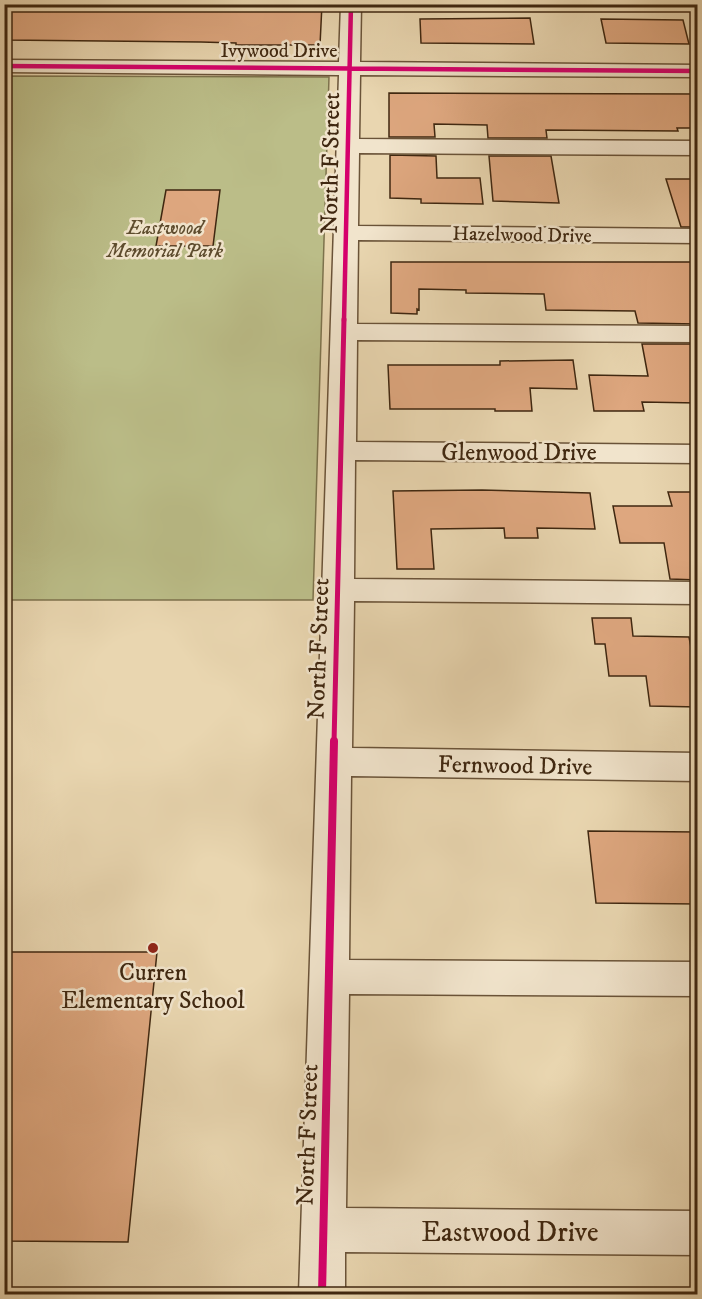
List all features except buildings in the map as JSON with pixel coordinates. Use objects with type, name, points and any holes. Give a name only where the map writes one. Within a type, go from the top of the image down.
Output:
[{"type":"street","name":"North F Street","points":[[322,1294],[351,4]]},
{"type":"street","name":"Ivywood Drive","points":[[4,66],[698,71]]},
{"type":"street","points":[[349,147],[698,148]]},
{"type":"street","name":"Hazelwood Drive","points":[[347,233],[698,236]]},
{"type":"street","points":[[342,332],[698,334]]},
{"type":"street","name":"Glenwood Drive","points":[[340,451],[698,454]]},
{"type":"street","points":[[338,590],[698,593]]},
{"type":"street","name":"Fernwood Drive","points":[[333,762],[698,767]]},
{"type":"street","points":[[330,976],[698,979]]},
{"type":"street","name":"Eastwood Drive","points":[[323,1230],[698,1233]]},
{"type":"green space","name":"Eastwood Memorial Park","points":[[5,76],[329,77],[313,600],[5,600]]},
{"type":"cycle path","points":[[322,1294],[351,4]]},
{"type":"cycle path","points":[[4,66],[698,71]]},
{"type":"place","name":"Curren Elementary School","points":[[153,948]]}]
